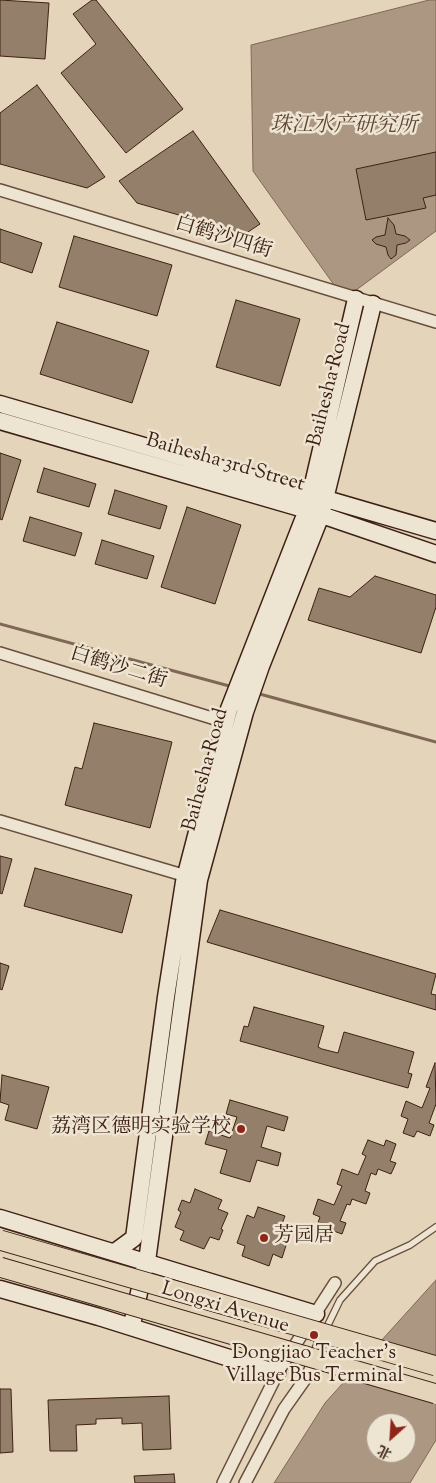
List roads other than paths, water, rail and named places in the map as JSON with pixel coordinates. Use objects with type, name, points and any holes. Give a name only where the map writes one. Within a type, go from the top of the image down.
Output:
[{"type":"main road","name":"Longxi Avenue","points":[[0,1240],[436,1366]]},
{"type":"main road","name":"Longxi Avenue","points":[[0,1267],[436,1394]]},
{"type":"street","name":"白鹤沙四街","points":[[0,190],[436,322]]},
{"type":"street","name":"Baihesha Road","points":[[316,505],[356,299]]},
{"type":"street","name":"Baihesha Road","points":[[115,1252],[134,1238],[166,997],[192,878],[233,714],[316,505],[373,304]]},
{"type":"street","name":"Baihesha 3rd Street","points":[[0,404],[316,505],[436,554]]},
{"type":"street","name":"Baihesha 3rd Street","points":[[0,421],[316,505],[436,531]]},
{"type":"street","name":"白鹤沙二街","points":[[0,653],[233,714]]},
{"type":"street","points":[[0,820],[192,878]]},
{"type":"street","name":"Baihesha Road","points":[[131,1327],[147,1261],[192,878]]},
{"type":"street","points":[[138,1212],[147,1261]]},
{"type":"street","points":[[0,1218],[147,1261],[316,1314]]},
{"type":"street","points":[[151,1229],[160,1250],[175,1270]]},
{"type":"street","points":[[223,1483],[278,1373],[336,1283]]},
{"type":"street","points":[[0,1289],[131,1327],[278,1373]]},
{"type":"street","points":[[245,1483],[284,1409],[308,1374],[321,1342]]},
{"type":"lane","points":[[321,1342],[332,1313],[340,1300],[375,1261],[410,1245],[436,1227]]},
{"type":"water","name":"珠江水产研究所","points":[[429,0],[436,0],[436,231],[344,299],[253,171],[251,45]]},
{"type":"water","points":[[436,1280],[436,1440],[410,1483],[274,1483],[325,1403]]},
{"type":"waterway","points":[[0,624],[233,687]]},
{"type":"waterway","points":[[256,693],[436,742]]},
{"type":"place","name":"荔湾区德明实验学校","points":[[241,1129]]},
{"type":"place","name":"芳园居","points":[[264,1238]]},
{"type":"place","name":"Dongjiao Teacher's Village Bus Terminal","points":[[314,1335]]}]
